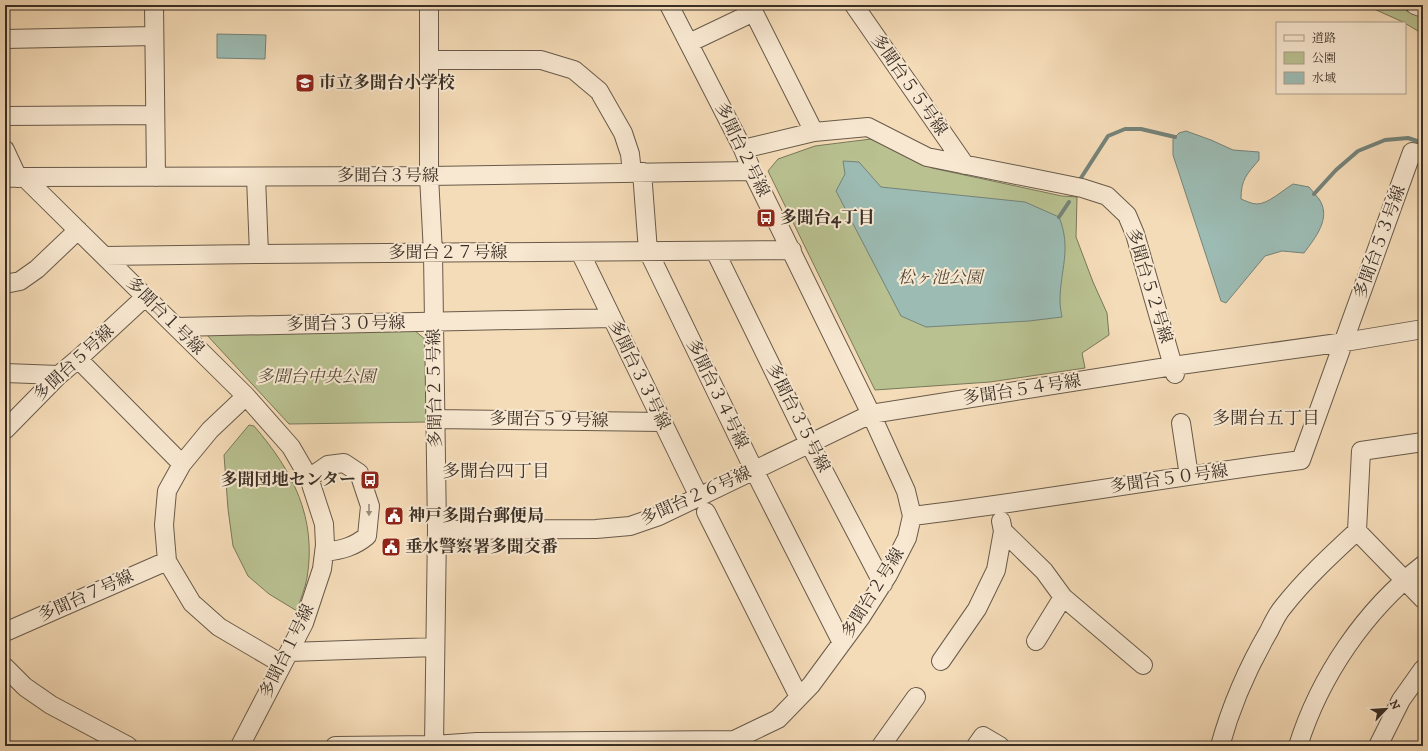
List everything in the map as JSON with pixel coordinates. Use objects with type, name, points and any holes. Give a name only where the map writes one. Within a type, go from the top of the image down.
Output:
[{"type":"street","points":[[154,5],[156,177]]},
{"type":"street","name":"多聞台２５号線","points":[[429,5],[430,176],[433,253],[438,530],[434,745]]},
{"type":"street","name":"多聞台２号線","points":[[335,746],[736,743],[778,719],[811,685],[883,584],[907,538],[912,516],[906,491],[871,414],[752,171],[743,149],[669,5]]},
{"type":"street","name":"多聞台５５号線","points":[[854,5],[965,165]]},
{"type":"street","points":[[1415,5],[1423,8]]},
{"type":"street","points":[[689,43],[752,8],[814,132]]},
{"type":"street","points":[[5,39],[154,36]]},
{"type":"street","points":[[429,60],[540,60],[574,70],[599,91],[624,133],[637,172],[648,251]]},
{"type":"street","points":[[5,116],[155,115]]},
{"type":"street","name":"多聞台５２号線","points":[[743,149],[814,132],[868,127],[927,157],[1082,188],[1107,196],[1127,215],[1135,234],[1174,370],[1423,329]]},
{"type":"street","points":[[5,150],[16,177]]},
{"type":"street","name":"多聞台５３号線","points":[[1345,342],[1412,152],[1423,155]]},
{"type":"street","name":"多聞台３号線","points":[[16,177],[430,176],[752,171]]},
{"type":"street","name":"多聞台１号線","points":[[16,177],[78,230],[246,396],[291,447],[309,478],[324,524],[325,552],[322,569],[304,623],[240,746]]},
{"type":"street","points":[[256,177],[259,254]]},
{"type":"street","points":[[5,284],[20,281],[37,269],[78,230]]},
{"type":"street","name":"多聞台２７号線","points":[[104,256],[792,250]]},
{"type":"street","name":"多聞台３４号線","points":[[648,251],[754,470],[842,643]]},
{"type":"street","name":"多聞台３５号線","points":[[715,251],[809,443],[883,584]]},
{"type":"street","name":"多聞台３３号線","points":[[580,252],[702,504],[799,697]]},
{"type":"street","name":"多聞台５号線","points":[[5,430],[60,374],[145,297]]},
{"type":"street","name":"多聞台３０号線","points":[[176,328],[612,318]]},
{"type":"street","name":"多聞台５０号線","points":[[912,516],[999,505],[1301,460],[1345,342]]},
{"type":"street","points":[[78,359],[182,464]]},
{"type":"street","name":"多聞台５４号線","points":[[871,414],[1174,370]]},
{"type":"street","points":[[5,373],[60,374]]},
{"type":"street","points":[[246,396],[210,430],[182,464],[167,491],[164,525],[167,561],[192,603],[219,627],[286,658],[435,648]]},
{"type":"street","name":"多聞台２６号線","points":[[438,530],[596,529],[630,526],[702,504],[754,470],[871,414]]},
{"type":"street","name":"多聞台５９号線","points":[[435,419],[662,422]]},
{"type":"street","points":[[1182,423],[1189,476]]},
{"type":"street","points":[[1220,746],[1243,680],[1282,609],[1315,570],[1357,531],[1361,451],[1423,442]]},
{"type":"street","points":[[309,478],[328,466],[344,463],[359,473],[370,506],[367,536],[359,543],[351,547],[337,551],[325,552]]},
{"type":"street","points":[[941,661],[977,609],[996,570],[1003,531],[999,505]]},
{"type":"street","points":[[1003,531],[1044,571],[1063,597],[1143,665]]},
{"type":"street","points":[[1357,531],[1423,599]]},
{"type":"street","name":"多聞台７号線","points":[[5,632],[167,561]]},
{"type":"street","points":[[1298,746],[1309,715],[1351,640],[1404,579],[1423,565]]},
{"type":"street","points":[[1036,641],[1063,597]]},
{"type":"street","points":[[5,667],[25,687],[51,705],[116,743]]},
{"type":"street","points":[[1378,746],[1401,700],[1423,669]]},
{"type":"street","points":[[882,746],[916,697]]},
{"type":"street","points":[[976,746],[983,736],[1000,746]]},
{"type":"green space","points":[[1375,5],[1396,5],[1413,14],[1423,17],[1423,34],[1406,24],[1406,22],[1374,9]]},
{"type":"green space","name":"松ヶ池公園","points":[[871,139],[932,168],[1062,196],[1077,197],[1076,237],[1093,282],[1107,313],[1109,335],[1082,353],[1085,368],[990,382],[875,390],[768,171],[778,159],[815,146]]},
{"type":"green space","name":"多聞台中央公園","points":[[414,330],[426,340],[427,422],[289,424],[205,333]]},
{"type":"green space","points":[[249,425],[254,426],[280,460],[291,478],[305,515],[309,556],[307,578],[297,611],[269,594],[248,576],[233,546],[228,509],[224,455]]},
{"type":"water","points":[[217,34],[266,35],[265,59],[217,58]]},
{"type":"water","points":[[1186,131],[1233,150],[1259,152],[1259,160],[1248,173],[1242,186],[1241,199],[1253,204],[1266,202],[1293,184],[1309,187],[1323,206],[1324,213],[1320,228],[1304,253],[1282,251],[1265,256],[1226,303],[1221,301],[1173,155],[1173,139],[1179,133]]},
{"type":"water","points":[[843,161],[859,162],[881,187],[1025,202],[1059,217],[1065,239],[1060,290],[1062,317],[1029,321],[926,327],[901,316],[836,191],[845,174]]},
{"type":"waterway","points":[[1079,181],[1108,136],[1125,129],[1141,129],[1175,137]]},
{"type":"waterway","points":[[1314,194],[1336,170],[1358,151],[1385,140],[1408,138],[1423,143]]},
{"type":"waterway","points":[[1059,217],[1069,202]]},
{"type":"place","name":"市立多聞台小学校","points":[[305,83]]},
{"type":"place","name":"多聞台4丁目","points":[[766,218]]},
{"type":"place","name":"多聞団地センター","points":[[370,480]]},
{"type":"place","name":"神戸多聞台郵便局","points":[[394,516]]},
{"type":"place","name":"垂水警察署多聞交番","points":[[391,547]]},
{"type":"district","name":"多聞台五丁目","points":[[1266,419]]},
{"type":"district","name":"多聞台四丁目","points":[[496,472]]}]
